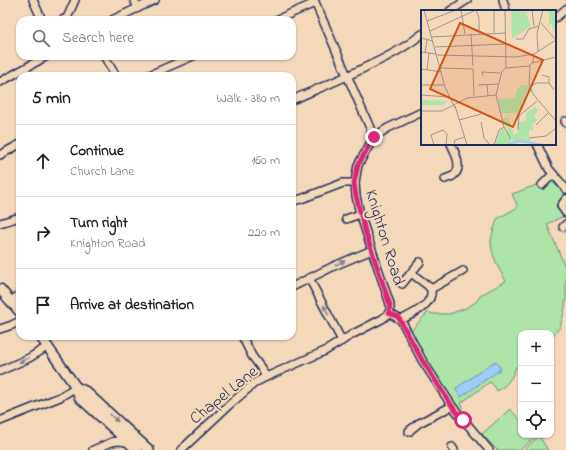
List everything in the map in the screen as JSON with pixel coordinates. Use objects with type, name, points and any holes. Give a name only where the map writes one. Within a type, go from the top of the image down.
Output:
[{"type":"main road","points":[[0,289],[16,308]]},
{"type":"main road","points":[[42,340],[76,387],[82,401],[137,450]]},
{"type":"main road","points":[[76,387],[85,391],[149,450]]},
{"type":"street","points":[[33,0],[40,16]]},
{"type":"street","points":[[68,16],[75,0]]},
{"type":"street","points":[[134,0],[138,8]]},
{"type":"street","points":[[121,16],[156,0]]},
{"type":"street","points":[[452,10],[467,0]]},
{"type":"street","points":[[503,0],[506,10]]},
{"type":"street","points":[[284,16],[314,2],[374,137]]},
{"type":"street","points":[[556,17],[566,9]]},
{"type":"street","points":[[296,98],[390,55],[421,35]]},
{"type":"street","points":[[18,72],[40,60]]},
{"type":"street","points":[[106,60],[114,72]]},
{"type":"street","points":[[156,72],[184,60]]},
{"type":"street","points":[[0,82],[16,73]]},
{"type":"street","name":"Knighton Road","points":[[390,311],[389,301],[360,214],[354,183],[358,165],[374,137],[388,128],[421,112]]},
{"type":"street","points":[[444,180],[454,175],[457,171],[458,164],[451,145]]},
{"type":"street","points":[[536,145],[552,174],[565,185]]},
{"type":"street","points":[[0,155],[16,146]]},
{"type":"street","points":[[542,185],[552,174]]},
{"type":"street","points":[[296,200],[343,183],[354,183]]},
{"type":"street","points":[[566,199],[561,206],[566,213]]},
{"type":"street","points":[[346,219],[360,214]]},
{"type":"street","points":[[0,223],[16,218]]},
{"type":"street","points":[[296,285],[352,257],[372,250]]},
{"type":"street","points":[[402,284],[420,262]]},
{"type":"street","points":[[431,289],[464,271]]},
{"type":"street","points":[[411,273],[431,289]]},
{"type":"street","points":[[310,278],[342,341]]},
{"type":"street","points":[[401,321],[428,301],[431,289]]},
{"type":"street","points":[[10,301],[16,297]]},
{"type":"street","points":[[390,311],[401,321],[422,360],[452,406],[486,449]]},
{"type":"street","name":"Chapel Lane","points":[[182,450],[229,405],[256,382],[325,351],[382,319],[390,311]]},
{"type":"street","points":[[0,329],[16,324]]},
{"type":"street","points":[[244,340],[252,356],[266,377]]},
{"type":"street","points":[[0,371],[30,358],[47,348]]},
{"type":"street","points":[[0,421],[60,397],[76,387]]},
{"type":"street","points":[[409,432],[419,423],[452,406]]},
{"type":"street","points":[[112,442],[114,434],[113,428]]},
{"type":"street","points":[[93,450],[112,442],[128,442]]},
{"type":"green space","points":[[547,177],[566,194],[566,215],[547,224],[566,269],[566,300],[560,327],[554,334],[554,330],[518,330],[518,367],[516,367],[509,381],[497,391],[490,382],[461,403],[463,407],[460,411],[424,358],[410,332],[428,312],[433,314],[449,314],[466,308],[476,302],[481,295],[506,281],[496,262],[491,246],[491,238],[497,219],[518,207],[512,194],[542,183]]},
{"type":"green space","points":[[510,409],[518,418],[518,438],[534,438],[520,450],[497,450],[482,434]]},
{"type":"green space","points":[[537,438],[540,438],[548,450],[524,450]]},
{"type":"water","points":[[495,361],[501,369],[461,397],[455,389]]},
{"type":"route","points":[[374,137],[358,165],[354,183],[365,231],[390,305],[389,313],[398,317],[422,360],[463,420]]}]
